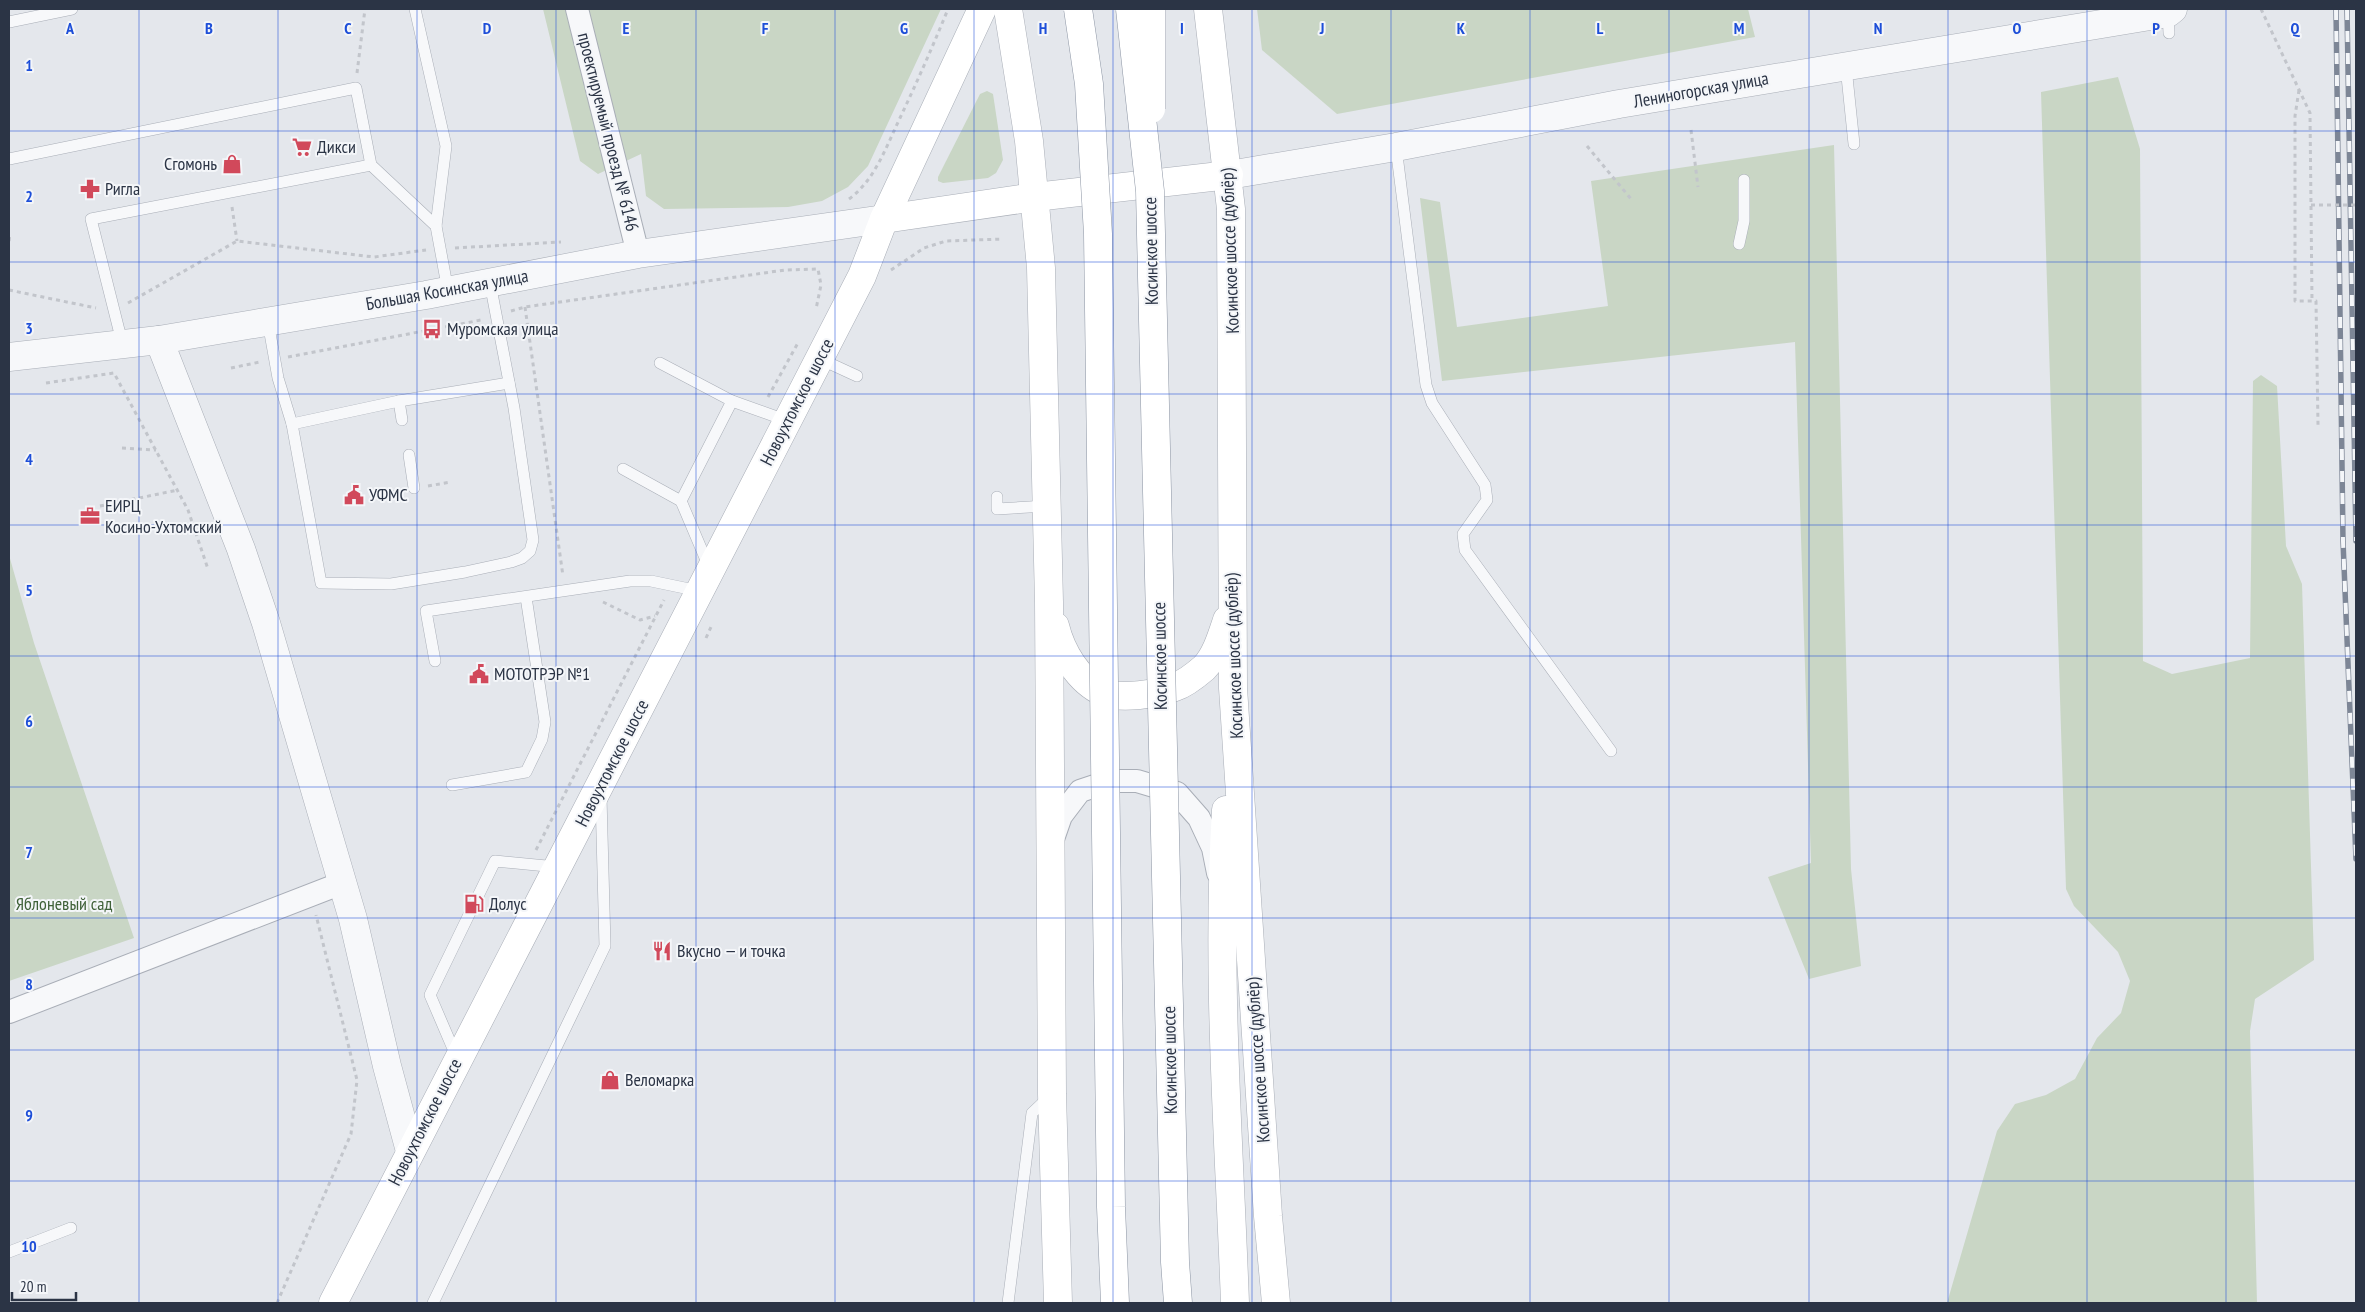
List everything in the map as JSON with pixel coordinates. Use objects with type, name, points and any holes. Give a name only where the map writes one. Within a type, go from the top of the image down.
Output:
[{"type":"main road","name":"Новоухтомское шоссе","points":[[333,1303],[410,1151],[601,786],[862,276],[884,219],[982,9]]},
{"type":"main road","points":[[1008,9],[1028,132],[1041,268],[1049,602],[1049,850],[1052,1094],[1058,1303]]},
{"type":"main road","points":[[1078,9],[1089,84],[1098,234],[1111,1207],[1115,1303]]},
{"type":"main road","name":"Косинское шоссе","points":[[1130,9],[1150,191],[1175,1262],[1178,1303]]},
{"type":"main road","points":[[1150,191],[1151,9]]},
{"type":"main road","name":"Косинское шоссе (дублёр)","points":[[1208,9],[1229,176],[1233,275],[1231,606],[1233,688],[1268,1216],[1276,1303]]},
{"type":"main road","points":[[884,219],[1035,197],[1229,176]]},
{"type":"main road","points":[[1049,602],[1065,654],[1084,678],[1104,693],[1135,696],[1175,687],[1205,667],[1221,641],[1231,606]]},
{"type":"main road","points":[[1233,688],[1222,892],[1225,1037],[1235,1303]]},
{"type":"street","name":"проектируемый проезд № 6146","points":[[577,9],[638,254]]},
{"type":"street","name":"Лениногорская улица","points":[[1229,176],[2117,15],[2170,18]]},
{"type":"street","name":"Большая Косинская улица","points":[[9,357],[122,342],[159,340],[448,291],[638,254],[884,219]]},
{"type":"street","points":[[159,340],[241,550],[266,623],[353,919],[387,1066],[410,1151]]},
{"type":"street","points":[[1049,850],[1061,816],[1080,791],[1110,781],[1137,781],[1177,793],[1199,818],[1212,848],[1222,892]]},
{"type":"street","points":[[9,1012],[342,883]]},
{"type":"lane","points":[[9,22],[72,9]]},
{"type":"lane","points":[[415,9],[446,146],[436,226],[448,291]]},
{"type":"lane","points":[[1846,65],[1854,144]]},
{"type":"lane","points":[[9,158],[356,88],[370,165],[436,226]]},
{"type":"lane","points":[[1396,147],[1426,385],[1432,404],[1486,485],[1487,500],[1463,534],[1465,550],[1612,750]]},
{"type":"lane","points":[[122,342],[91,219],[370,165]]},
{"type":"lane","points":[[1739,244],[1744,221],[1744,180]]},
{"type":"lane","points":[[268,322],[278,378],[292,424],[321,583],[391,584],[465,572],[522,558],[530,550],[533,540],[509,383],[490,282]]},
{"type":"lane","points":[[820,358],[857,376]]},
{"type":"lane","points":[[660,363],[732,401],[788,421]]},
{"type":"lane","points":[[292,424],[399,402],[509,383]]},
{"type":"lane","points":[[435,661],[426,611],[630,581],[651,581],[672,585],[705,581],[681,501],[732,401]]},
{"type":"lane","points":[[399,402],[402,420]]},
{"type":"lane","points":[[409,455],[414,488]]},
{"type":"lane","points":[[623,469],[681,501]]},
{"type":"lane","points":[[996,497],[997,509],[1047,506]]},
{"type":"lane","points":[[452,786],[526,772],[542,739],[546,722],[526,597]]},
{"type":"lane","points":[[436,1302],[605,946],[601,786]]},
{"type":"lane","points":[[458,1060],[430,995],[495,861],[558,867]]},
{"type":"lane","points":[[1008,1303],[1032,1113],[1052,1094]]},
{"type":"lane","points":[[9,1252],[71,1228]]},
{"type":"path","points":[[356,88],[365,9]]},
{"type":"path","points":[[844,204],[862,189],[880,159],[923,69],[948,9]]},
{"type":"path","points":[[2260,9],[2310,113],[2312,301]]},
{"type":"path","points":[[2300,90],[2295,116],[2295,301],[2316,301],[2318,425]]},
{"type":"path","points":[[1691,130],[1698,188]]},
{"type":"path","points":[[1587,146],[1631,199]]},
{"type":"path","points":[[229,192],[238,241]]},
{"type":"path","points":[[2311,205],[2356,205]]},
{"type":"path","points":[[9,241],[10,234]]},
{"type":"path","points":[[888,272],[924,248],[946,241],[1003,239]]},
{"type":"path","points":[[9,290],[114,311],[238,241],[374,257],[440,249],[565,242]]},
{"type":"path","points":[[231,368],[496,316],[525,307],[785,270],[818,270],[821,285],[816,309],[812,317]]},
{"type":"path","points":[[525,307],[565,591]]},
{"type":"path","points":[[760,411],[803,332]]},
{"type":"path","points":[[46,383],[114,373],[188,510],[208,569]]},
{"type":"path","points":[[122,448],[156,450]]},
{"type":"path","points":[[100,506],[178,490]]},
{"type":"path","points":[[529,864],[672,585]]},
{"type":"path","points":[[597,587],[602,600],[614,608],[640,620],[655,616]]},
{"type":"path","points":[[277,1303],[351,1134],[357,1080],[311,895]]},
{"type":"green space","points":[[543,9],[941,9],[868,166],[848,187],[822,201],[788,207],[664,209],[646,196],[641,154],[598,174],[580,161]]},
{"type":"green space","points":[[1257,9],[1748,9],[1755,37],[1337,114],[1262,50]]},
{"type":"green space","points":[[2118,77],[2140,149],[2143,661],[2172,674],[2250,658],[2253,381],[2261,375],[2277,386],[2286,546],[2302,584],[2314,960],[2255,999],[2250,1031],[2257,1303],[1947,1303],[1997,1131],[2015,1104],[2046,1095],[2075,1079],[2097,1038],[2121,1013],[2130,981],[2118,952],[2074,906],[2066,889],[2041,92]]},
{"type":"green space","points":[[987,91],[993,94],[1003,160],[996,173],[988,178],[943,183],[938,181],[938,177],[980,94]]},
{"type":"green space","points":[[1834,145],[1851,869],[1861,966],[1809,979],[1768,877],[1811,863],[1795,342],[1442,381],[1420,198],[1440,202],[1457,327],[1608,306],[1591,181]]},
{"type":"green space","name":"Яблоневый сад","points":[[9,555],[34,643],[134,938],[9,981]]},
{"type":"railway","points":[[2336,9],[2343,541],[2356,859]]},
{"type":"railway","points":[[2347,9],[2356,541]]},
{"type":"place","name":"Дикси","points":[[302,147]]},
{"type":"place","name":"Сгомонь","points":[[232,164]]},
{"type":"place","name":"Ригла","points":[[90,189]]},
{"type":"place","name":"Муромская улица","points":[[432,329]]},
{"type":"place","name":"УФМС","points":[[354,495]]},
{"type":"place","name":"ЕИРЦ Косино-Ухтомский","points":[[90,516]]},
{"type":"place","name":"МОТОТРЭР №1","points":[[479,674]]},
{"type":"place","name":"Долус","points":[[474,904]]},
{"type":"place","name":"Вкусно — и точка","points":[[662,951]]},
{"type":"place","name":"Веломарка","points":[[610,1080]]}]
